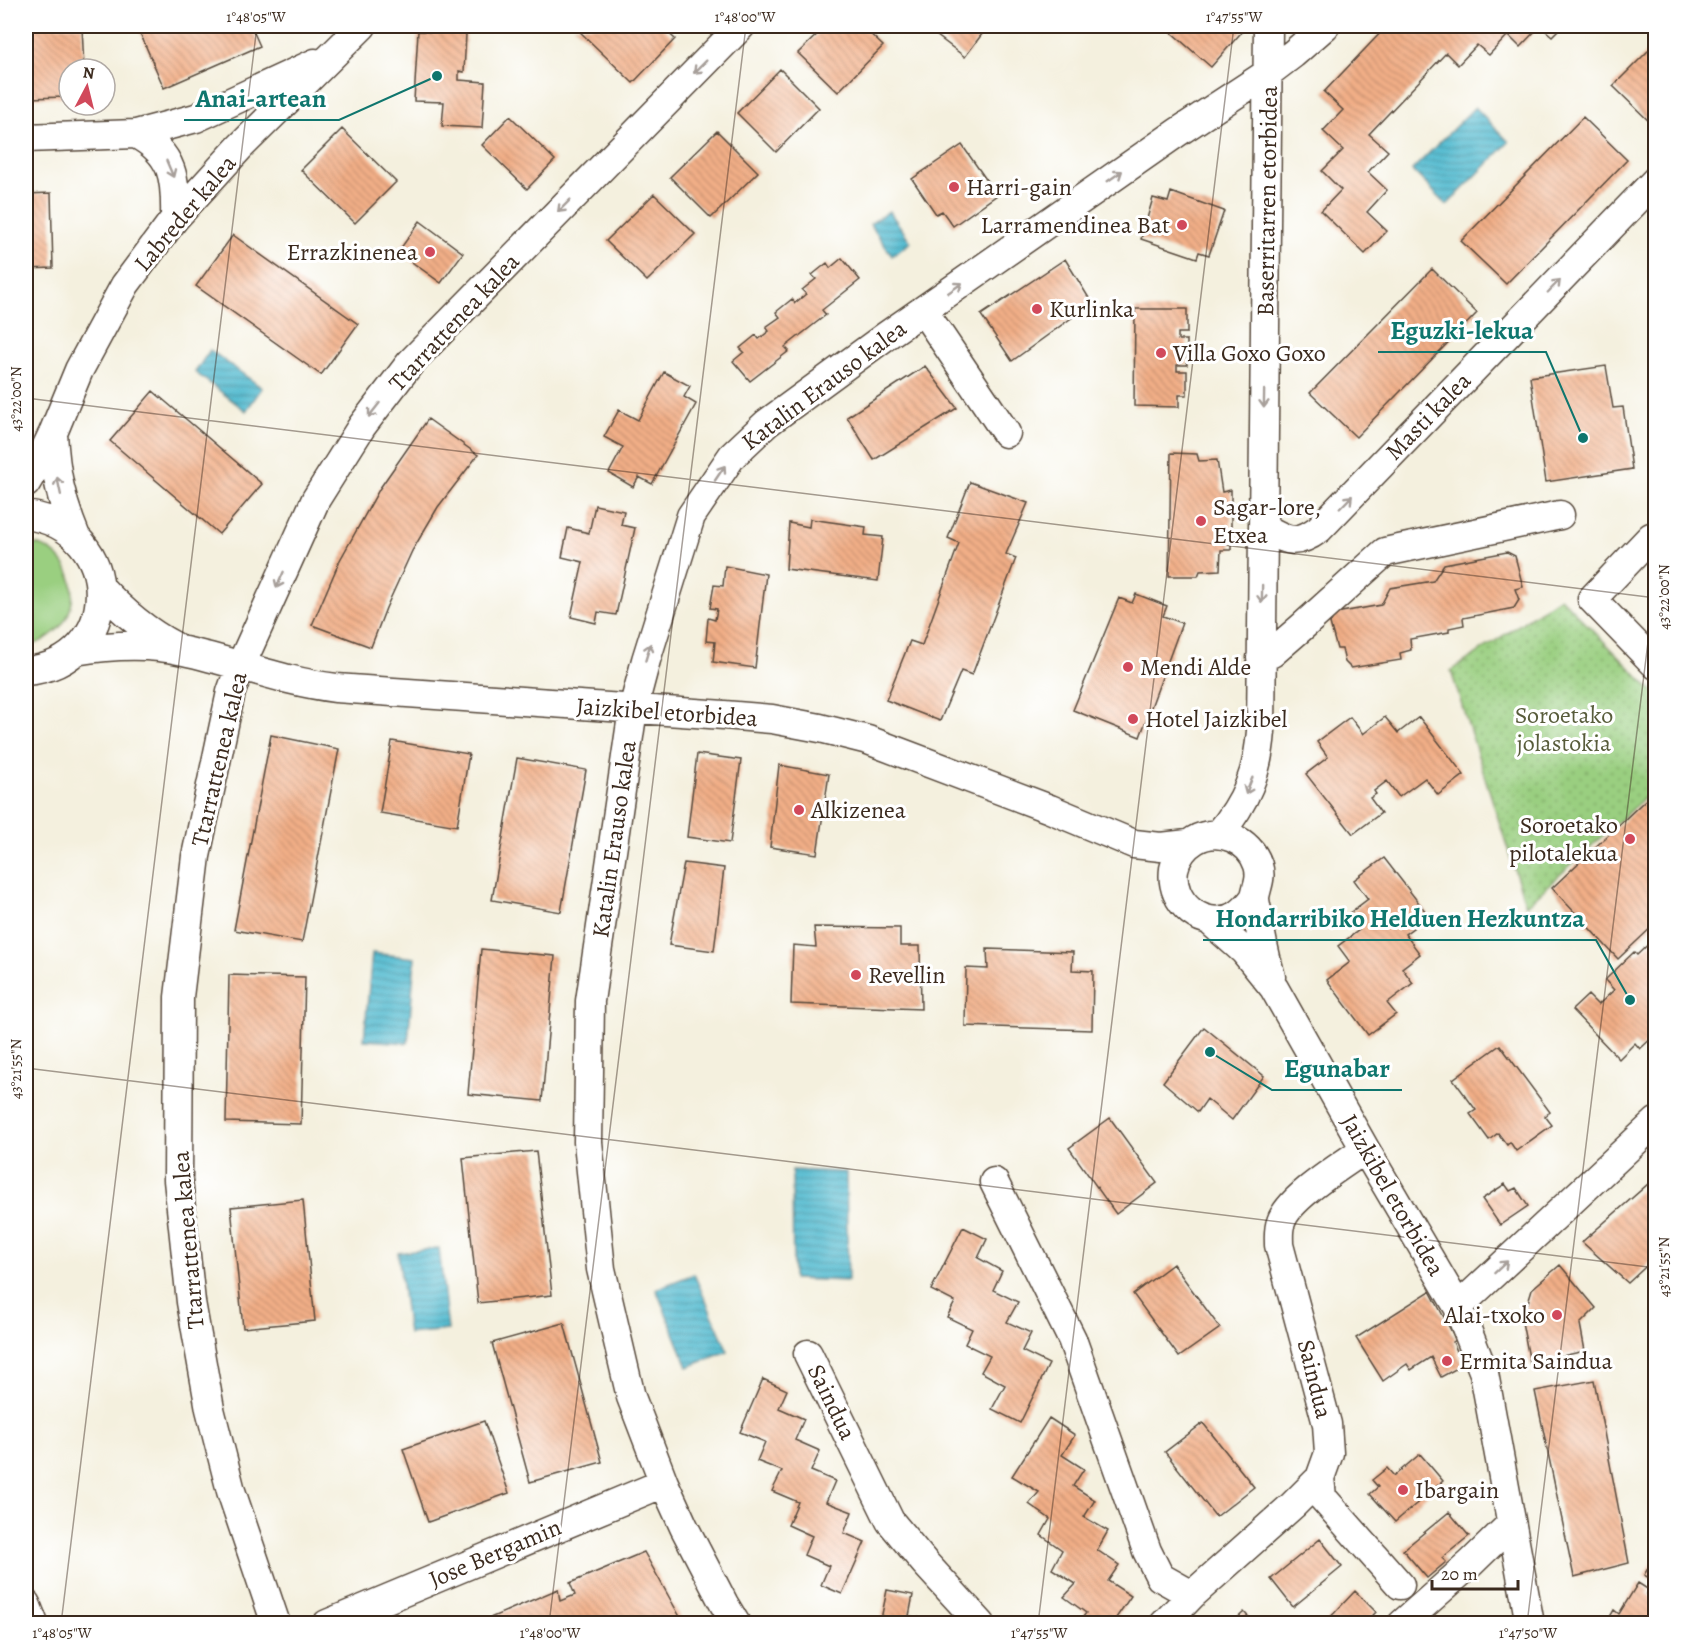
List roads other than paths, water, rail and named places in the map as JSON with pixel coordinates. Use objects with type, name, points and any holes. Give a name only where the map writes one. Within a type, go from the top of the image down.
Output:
[{"type":"street","name":"Labreder kalea","points":[[26,483],[53,433],[79,370],[125,285],[175,218],[240,147],[362,26]]},
{"type":"street","name":"Ttarrattenea kalea","points":[[276,1623],[231,1491],[210,1409],[190,1302],[178,1180],[181,985],[196,856],[231,692],[240,666],[316,499],[362,426],[411,362],[741,26]]},
{"type":"street","name":"Baserritarren etorbidea","points":[[1219,834],[1231,820],[1250,786],[1259,750],[1268,26]]},
{"type":"street","name":"Katalin Erauso kalea","points":[[736,1623],[689,1537],[663,1483],[631,1397],[602,1269],[588,1142],[590,1001],[633,708],[691,516],[732,456],[767,423],[922,310],[1178,132],[1268,73],[1325,26]]},
{"type":"street","points":[[26,138],[136,134],[196,118],[332,56]]},
{"type":"street","points":[[136,134],[156,147],[170,166],[176,190],[175,218]]},
{"type":"street","name":"Masti kalea","points":[[1263,527],[1293,541],[1307,538],[1319,529],[1656,180]]},
{"type":"street","points":[[922,310],[1006,433]]},
{"type":"street","name":"Labreder kalea","points":[[53,433],[58,485],[65,512],[76,537]]},
{"type":"street","points":[[26,515],[41,517],[61,525],[76,537],[88,551],[96,569],[100,587],[95,622],[86,638],[75,651],[58,663],[30,674]]},
{"type":"street","points":[[1261,658],[1272,653],[1385,552],[1560,515]]},
{"type":"street","points":[[1651,537],[1592,598],[1656,665]]},
{"type":"street","name":"Jaizkibel etorbidea","points":[[100,587],[138,623],[184,651]]},
{"type":"street","name":"Jaizkibel etorbidea","points":[[75,651],[102,647],[157,647],[184,651],[308,685],[772,719],[868,740],[1050,809],[1134,844],[1161,847],[1188,844],[1198,838],[1219,834],[1239,840],[1254,856],[1258,865],[1260,876],[1255,897],[1262,943],[1274,988]]},
{"type":"street","name":"Jaizkibel etorbidea","points":[[1134,844],[1155,864],[1191,912],[1209,920],[1244,951],[1274,988],[1458,1307],[1484,1373],[1530,1623]]},
{"type":"street","points":[[1175,888],[1173,879],[1175,865],[1188,844]]},
{"type":"street","points":[[1209,920],[1223,920],[1236,916],[1247,908],[1255,897]]},
{"type":"street","points":[[1458,1307],[1656,1122]]},
{"type":"street","name":"Saindua","points":[[1164,1623],[1320,1478],[1329,1453],[1327,1424],[1279,1245],[1279,1233],[1281,1222],[1292,1204],[1365,1149]]},
{"type":"street","points":[[994,1182],[1072,1339],[1147,1551],[1160,1577],[1192,1595]]},
{"type":"street","name":"Saindua","points":[[808,1354],[890,1521],[925,1563],[981,1623]]},
{"type":"street","points":[[1320,1478],[1322,1497],[1400,1586]]},
{"type":"street","name":"Jose Bergamin","points":[[327,1623],[663,1483]]},
{"type":"street","points":[[1402,1623],[1471,1563],[1511,1524]]},
{"type":"street","points":[[26,1604],[34,1623]]},
{"type":"water","points":[[1475,107],[1509,142],[1447,205],[1412,170]]},
{"type":"water","points":[[889,211],[911,242],[892,256],[870,224]]},
{"type":"water","points":[[210,350],[262,388],[246,411],[195,372]]},
{"type":"water","points":[[372,953],[415,958],[408,1043],[364,1040]]},
{"type":"water","points":[[792,1170],[846,1172],[848,1281],[793,1279]]},
{"type":"water","points":[[439,1248],[448,1330],[408,1334],[398,1253]]},
{"type":"water","points":[[694,1274],[728,1351],[688,1367],[656,1289]]},
{"type":"place","name":"Anai-artean","points":[[437,76]]},
{"type":"place","name":"Harri-gain","points":[[954,187]]},
{"type":"place","name":"Larramendinea Bat","points":[[1182,225]]},
{"type":"place","name":"Errazkinenea","points":[[430,252]]},
{"type":"place","name":"Kurlinka","points":[[1037,309]]},
{"type":"place","name":"Villa Goxo Goxo","points":[[1161,353]]},
{"type":"place","name":"Eguzki-lekua","points":[[1583,438]]},
{"type":"place","name":"Sagar-lore, Etxea","points":[[1201,521]]},
{"type":"place","name":"Mendi Alde","points":[[1128,667]]},
{"type":"place","name":"Hotel Jaizkibel","points":[[1133,719]]},
{"type":"place","name":"Alkizenea","points":[[799,810]]},
{"type":"place","name":"Soroetako pilotalekua","points":[[1630,839]]},
{"type":"place","name":"Revellin","points":[[856,975]]},
{"type":"place","name":"Hondarribiko Helduen Hezkuntza","points":[[1630,1000]]},
{"type":"place","name":"Egunabar","points":[[1210,1052]]},
{"type":"place","name":"Alai-txoko","points":[[1557,1315]]},
{"type":"place","name":"Ermita Saindua","points":[[1447,1361]]},
{"type":"place","name":"Ibargain","points":[[1403,1490]]},
{"type":"park label","name":"Soroetako jolastokia","points":[[1564,729]]}]
